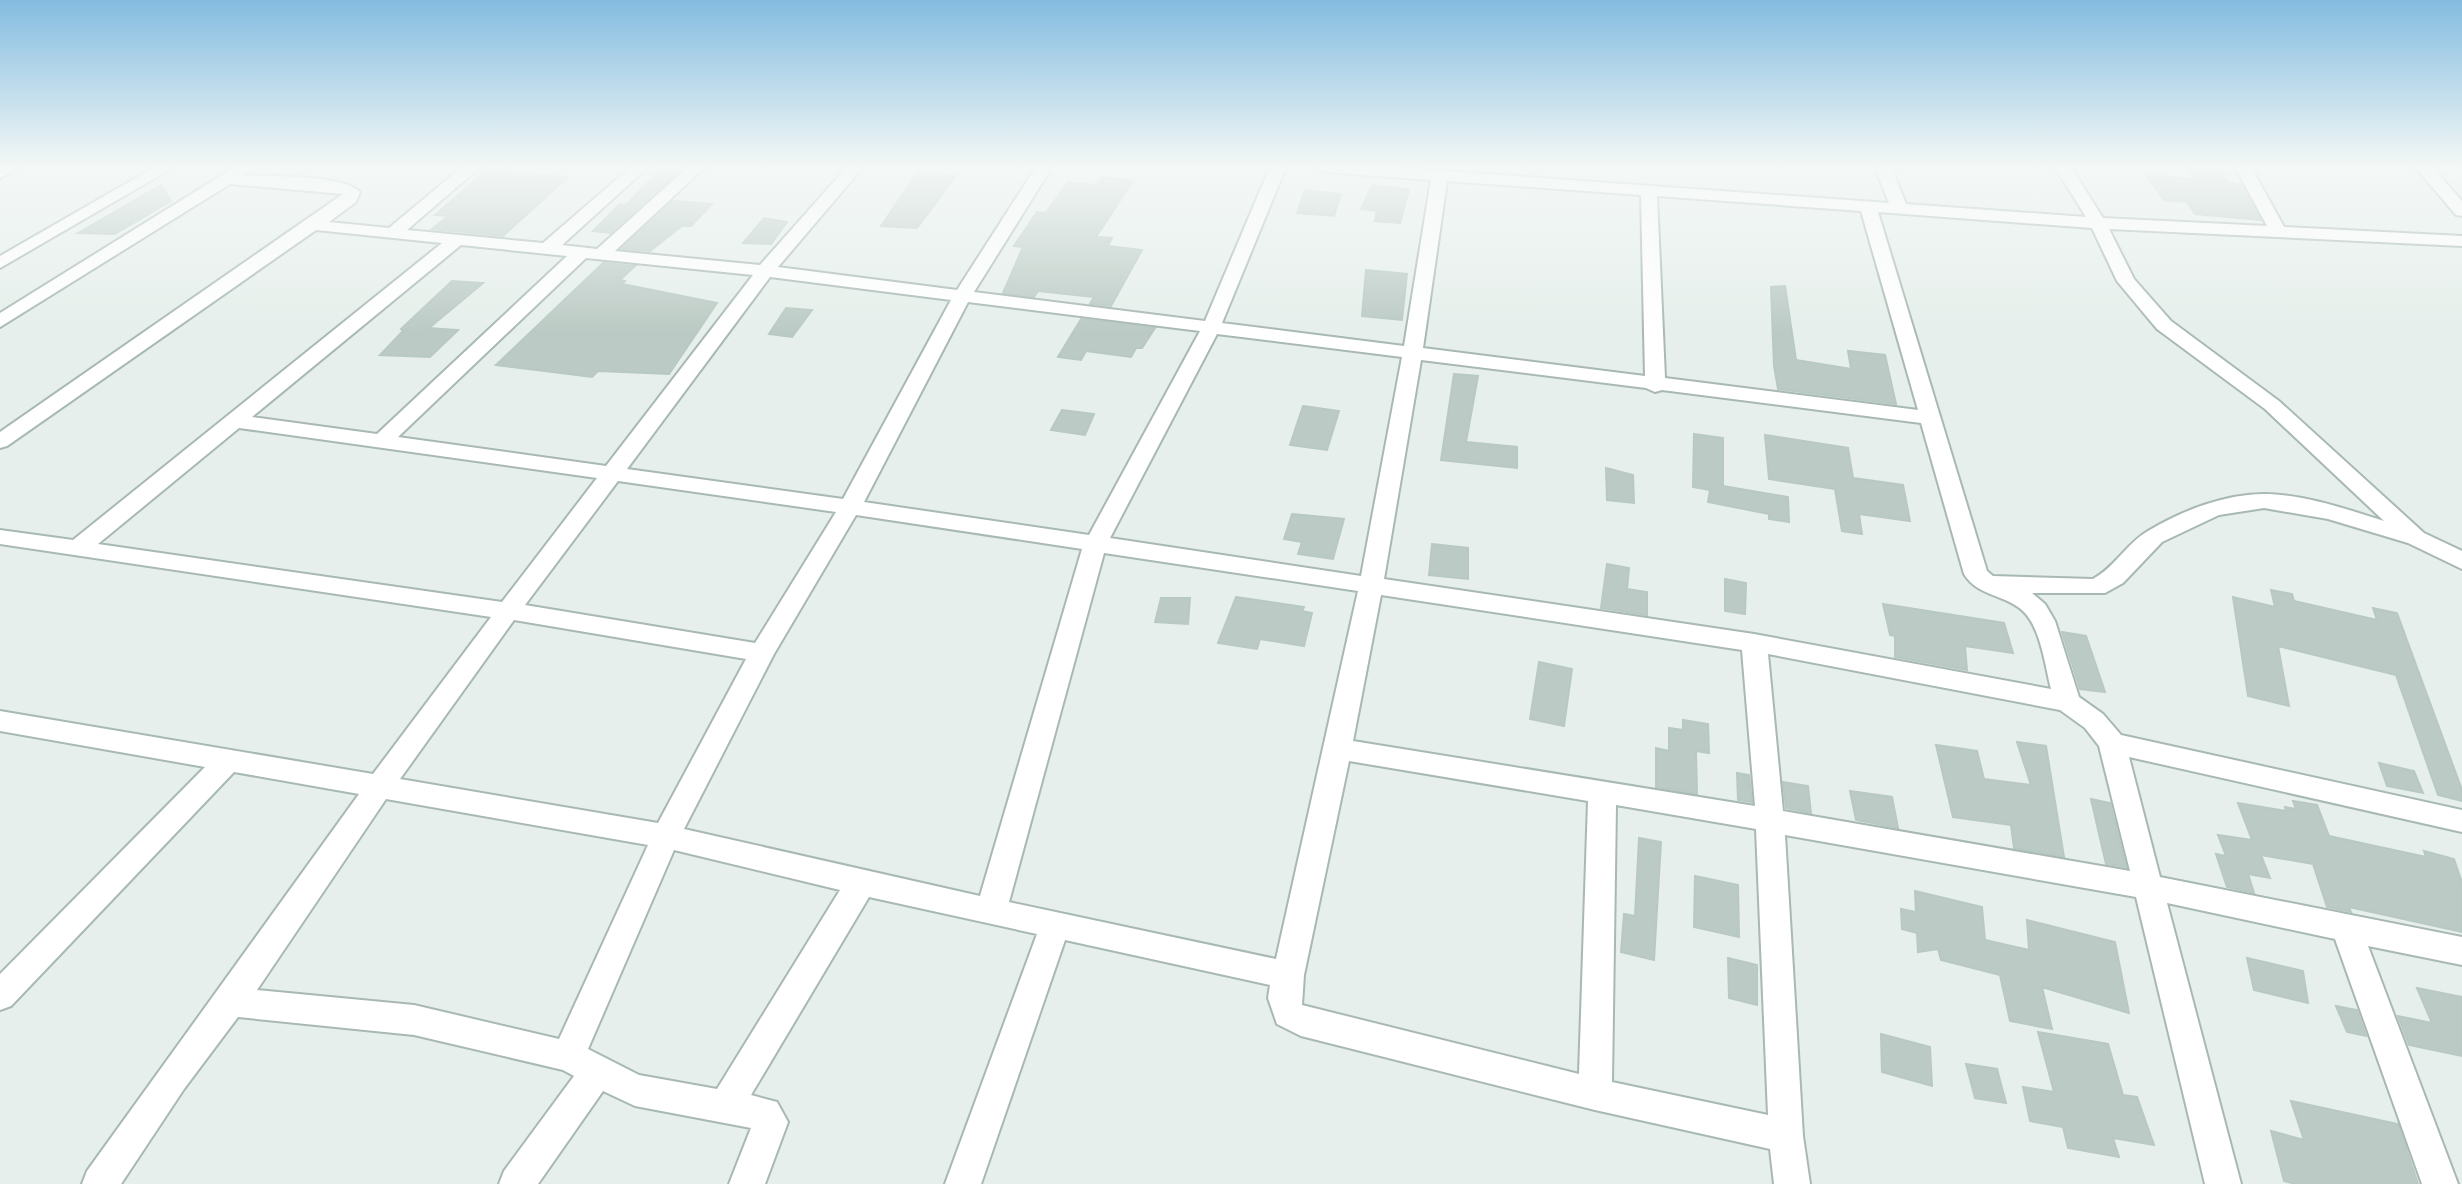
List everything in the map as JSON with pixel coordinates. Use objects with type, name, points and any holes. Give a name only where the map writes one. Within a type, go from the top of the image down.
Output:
[{"type":"street","points":[[0,263],[70,222]]},
{"type":"street","points":[[0,321],[158,222]]},
{"type":"street","points":[[0,442],[316,222]]},
{"type":"street","points":[[393,233],[406,222]]},
{"type":"street","points":[[546,250],[577,222]]},
{"type":"street","points":[[380,443],[630,222]]},
{"type":"street","points":[[100,1184],[172,1078],[231,1002],[380,786],[508,611],[765,271],[807,222]]},
{"type":"street","points":[[517,1184],[582,1064],[666,836],[762,653],[850,507],[962,296],[1009,222]]},
{"type":"street","points":[[991,911],[1095,545],[1211,328],[1255,222]]},
{"type":"street","points":[[1434,222],[1415,355],[1340,749],[1288,975],[1284,998],[1288,1014],[1301,1021],[1595,1094],[1786,1136]]},
{"type":"street","points":[[1650,222],[1655,386]]},
{"type":"street","points":[[1873,222],[1976,574],[1985,585],[2032,605],[2041,619],[2067,702]]},
{"type":"street","points":[[2087,222],[2462,241]]},
{"type":"street","points":[[2273,222],[2278,231]]},
{"type":"street","points":[[2098,223],[2126,281],[2164,325],[2272,405],[2416,538]]},
{"type":"street","points":[[312,225],[765,271],[1655,386],[1931,418]]},
{"type":"street","points":[[77,549],[457,240]]},
{"type":"street","points":[[235,421],[850,507],[1754,643],[2067,702],[2094,721],[2112,743],[2223,1184]]},
{"type":"street","points":[[1985,585],[2022,582],[2097,587],[2115,577],[2154,537],[2214,509],[2264,501],[2330,512],[2416,538],[2462,561]]},
{"type":"street","points":[[0,537],[508,611],[762,653]]},
{"type":"street","points":[[1754,643],[1770,822],[1786,1136],[1792,1184]]},
{"type":"street","points":[[0,721],[666,836],[861,883],[1288,975]]},
{"type":"street","points":[[2112,743],[2462,821]]},
{"type":"street","points":[[1340,749],[1602,791],[2146,887],[2347,931],[2462,951]]},
{"type":"street","points":[[0,996],[227,762]]},
{"type":"street","points":[[1595,1094],[1602,791]]},
{"type":"street","points":[[725,1107],[861,883]]},
{"type":"street","points":[[963,1184],[1056,923]]},
{"type":"street","points":[[2347,931],[2440,1184]]},
{"type":"street","points":[[231,1002],[414,1020],[582,1064],[635,1090],[765,1114],[771,1122],[747,1184]]},
{"type":"building","points":[[97,222],[135,222],[115,234],[78,233]]},
{"type":"building","points":[[440,222],[518,222],[503,236],[432,229]]},
{"type":"building","points":[[602,222],[622,222],[610,233],[593,231]]},
{"type":"building","points":[[650,222],[695,222],[691,226],[682,226],[650,251],[622,249]]},
{"type":"building","points":[[760,222],[787,222],[771,244],[743,243]]},
{"type":"building","points":[[884,222],[921,222],[917,228],[881,226]]},
{"type":"building","points":[[1030,222],[1106,222],[1096,237],[1112,238],[1108,246],[1142,250],[1111,306],[1090,304],[1094,297],[1038,291],[1034,297],[1003,293],[1023,247],[1014,246]]},
{"type":"building","points":[[603,263],[635,266],[620,280],[625,281],[622,284],[717,303],[669,374],[598,371],[592,377],[496,365]]},
{"type":"building","points":[[1366,270],[1407,274],[1402,320],[1362,316]]},
{"type":"building","points":[[452,281],[483,283],[429,328],[458,330],[430,357],[380,355],[403,331],[401,329]]},
{"type":"building","points":[[1785,286],[1796,360],[1851,369],[1848,351],[1885,355],[1896,404],[1778,389],[1774,366],[1771,287]]},
{"type":"building","points":[[786,308],[812,310],[792,337],[769,334]]},
{"type":"building","points":[[1081,319],[1155,328],[1142,348],[1136,348],[1131,357],[1086,351],[1081,360],[1058,357]]},
{"type":"building","points":[[1454,374],[1478,376],[1466,442],[1517,447],[1517,468],[1441,460]]},
{"type":"building","points":[[1303,406],[1339,411],[1327,450],[1290,445]]},
{"type":"building","points":[[1062,410],[1094,414],[1085,435],[1051,430]]},
{"type":"building","points":[[1694,434],[1723,438],[1723,486],[1788,497],[1789,522],[1769,519],[1769,514],[1708,502],[1710,490],[1693,487]]},
{"type":"building","points":[[1765,435],[1848,448],[1853,478],[1903,485],[1910,521],[1859,514],[1862,534],[1842,531],[1835,489],[1769,479]]},
{"type":"building","points":[[1606,468],[1633,475],[1634,503],[1607,500]]},
{"type":"building","points":[[1292,514],[1344,519],[1333,559],[1298,554],[1302,542],[1284,539]]},
{"type":"building","points":[[1432,544],[1468,548],[1468,579],[1429,575]]},
{"type":"building","points":[[1607,564],[1629,568],[1627,589],[1647,592],[1647,615],[1601,608]]},
{"type":"building","points":[[1725,579],[1746,583],[1745,614],[1725,611]]},
{"type":"building","points":[[2271,590],[2292,594],[2294,601],[2377,620],[2373,608],[2397,613],[2462,790],[2462,801],[2438,795],[2396,675],[2278,646],[2289,706],[2248,696],[2233,597],[2275,607]]},
{"type":"building","points":[[1236,597],[1304,607],[1302,611],[1312,613],[1304,646],[1260,639],[1257,649],[1218,643]]},
{"type":"building","points":[[1161,598],[1190,598],[1188,624],[1155,622]]},
{"type":"building","points":[[1883,604],[2004,623],[2013,653],[1965,646],[1967,670],[1895,657],[1895,636],[1890,635]]},
{"type":"building","points":[[2062,632],[2086,636],[2105,692],[2080,689]]},
{"type":"building","points":[[1539,662],[1572,669],[1564,726],[1530,719]]},
{"type":"building","points":[[1683,720],[1708,724],[1709,753],[1696,751],[1697,794],[1656,787],[1656,748],[1669,751],[1669,728],[1683,730]]},
{"type":"building","points":[[2017,742],[2046,746],[2064,857],[2014,848],[2011,825],[1953,817],[1936,745],[1977,751],[1984,779],[2031,785]]},
{"type":"building","points":[[2379,763],[2414,771],[2423,793],[2387,786]]},
{"type":"building","points":[[1737,773],[1749,775],[1752,802],[1738,800]]},
{"type":"building","points":[[1783,782],[1808,786],[1811,813],[1786,808]]},
{"type":"building","points":[[1850,791],[1892,797],[1898,828],[1856,820]]},
{"type":"building","points":[[2091,799],[2110,803],[2126,867],[2106,864]]},
{"type":"building","points":[[2293,801],[2317,805],[2329,836],[2426,857],[2424,851],[2454,859],[2462,883],[2462,932],[2349,907],[2351,912],[2327,907],[2313,864],[2261,855],[2270,878],[2248,874],[2254,893],[2227,887],[2216,854],[2226,856],[2218,835],[2252,840],[2238,803],[2286,811],[2285,807],[2296,809]]},
{"type":"building","points":[[1639,838],[1661,842],[1654,960],[1621,952],[1624,914],[1635,916]]},
{"type":"building","points":[[1695,876],[1738,885],[1739,937],[1694,927]]},
{"type":"building","points":[[1915,891],[1982,907],[1985,940],[2029,950],[2027,920],[2115,942],[2129,1013],[2042,987],[2052,1029],[2010,1021],[2000,975],[1941,960],[1938,949],[1918,952],[1917,933],[1902,929],[1901,909],[1916,912]]},
{"type":"building","points":[[1728,958],[1757,965],[1757,1005],[1729,998]]},
{"type":"building","points":[[2247,958],[2303,971],[2308,1003],[2254,990]]},
{"type":"building","points":[[2417,988],[2462,997],[2462,1056],[2409,1045],[2398,1016],[2432,1023]]},
{"type":"building","points":[[2336,1006],[2357,1010],[2366,1036],[2347,1032]]},
{"type":"building","points":[[2038,1032],[2108,1044],[2123,1095],[2137,1097],[2154,1145],[2113,1138],[2119,1157],[2068,1148],[2063,1127],[2030,1121],[2023,1087],[2054,1092]]},
{"type":"building","points":[[1881,1034],[1930,1047],[1932,1086],[1882,1072]]},
{"type":"building","points":[[1966,1064],[1997,1069],[2006,1103],[1975,1098]]},
{"type":"building","points":[[2291,1101],[2398,1124],[2418,1184],[2296,1184],[2284,1181],[2271,1131],[2304,1140]]}]
